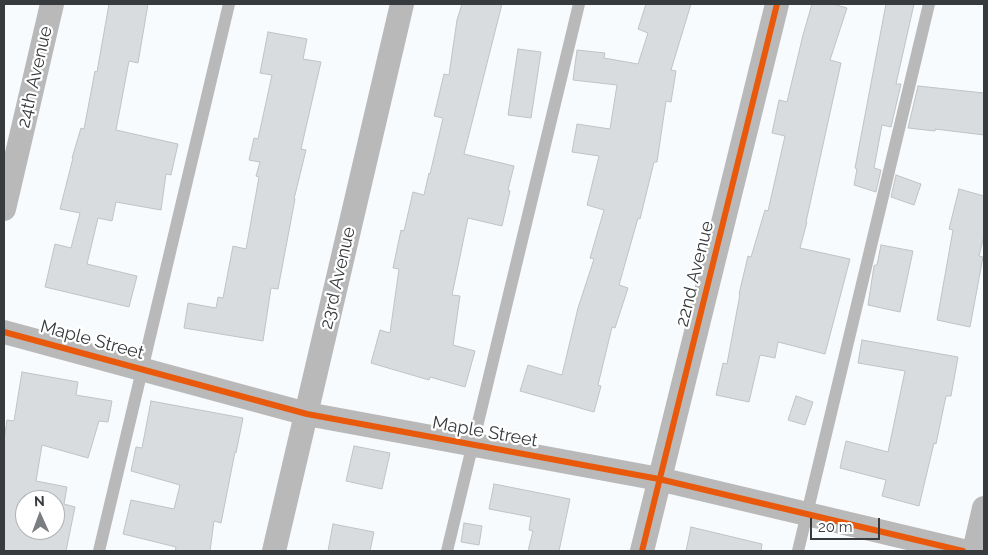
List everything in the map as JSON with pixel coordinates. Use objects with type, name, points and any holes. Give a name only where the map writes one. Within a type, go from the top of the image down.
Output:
[{"type":"street","name":"24th Avenue","points":[[4,209],[52,4]]},
{"type":"street","name":"23rd Avenue","points":[[274,551],[402,4]]},
{"type":"street","name":"22nd Avenue","points":[[642,551],[777,4]]},
{"type":"street","name":"Maple Street","points":[[4,332],[307,414],[659,479],[963,551]]},
{"type":"street","points":[[974,551],[984,508]]},
{"type":"lane","points":[[99,551],[229,4]]},
{"type":"lane","points":[[447,551],[579,4]]},
{"type":"lane","points":[[798,551],[929,4]]},
{"type":"building","points":[[109,4],[148,4],[138,63],[129,61],[116,130],[178,144],[171,175],[166,174],[161,210],[116,202],[112,221],[98,218],[87,264],[137,276],[129,307],[45,287],[55,244],[71,248],[80,213],[60,209],[81,128],[84,129],[95,71],[97,72]]},
{"type":"building","points":[[462,4],[502,4],[464,154],[514,166],[502,226],[468,218],[452,295],[460,296],[453,345],[475,351],[465,387],[430,377],[429,380],[371,363],[380,330],[390,333],[399,269],[393,268],[401,230],[404,231],[413,192],[424,195],[430,174],[443,118],[434,116],[444,74],[449,75],[457,20]]},
{"type":"building","points":[[646,4],[691,4],[671,70],[676,71],[671,102],[666,101],[657,162],[654,162],[640,219],[638,218],[619,285],[628,288],[615,328],[612,327],[598,385],[601,386],[594,412],[520,391],[528,365],[562,375],[578,308],[594,259],[590,258],[604,210],[587,205],[599,156],[572,152],[577,124],[610,129],[617,85],[573,80],[577,50],[605,53],[604,58],[638,64],[648,33],[638,29]]},
{"type":"building","points":[[812,4],[833,4],[847,8],[830,60],[841,63],[800,248],[850,259],[825,354],[778,342],[775,358],[760,355],[749,402],[716,395],[723,363],[727,364],[739,294],[748,256],[751,257],[765,210],[768,211],[785,136],[772,133],[779,100],[787,102]]},
{"type":"building","points":[[886,4],[914,4],[896,84],[901,84],[891,127],[882,125],[874,168],[881,170],[876,192],[854,185],[857,169],[855,168]]},
{"type":"building","points":[[268,32],[307,39],[303,59],[321,62],[301,149],[306,150],[294,199],[278,289],[271,288],[263,341],[184,328],[188,303],[216,308],[218,297],[223,298],[233,246],[246,249],[259,177],[256,176],[260,162],[249,160],[254,138],[258,139],[272,75],[260,73]]},
{"type":"building","points":[[518,49],[541,52],[531,118],[508,115]]},
{"type":"building","points":[[918,86],[984,93],[984,135],[908,128]]},
{"type":"building","points":[[896,175],[921,184],[914,205],[891,197]]},
{"type":"building","points":[[959,189],[984,196],[984,236],[979,256],[983,257],[970,327],[937,320],[953,230],[949,229]]},
{"type":"building","points":[[881,245],[913,251],[900,312],[868,305],[874,266],[877,265]]},
{"type":"building","points":[[862,340],[958,357],[951,396],[946,396],[936,444],[934,443],[919,506],[882,496],[886,480],[840,468],[846,441],[888,452],[905,371],[858,363]]},
{"type":"building","points":[[22,372],[78,382],[76,395],[112,401],[108,422],[99,421],[88,458],[42,445],[36,481],[67,487],[65,498],[65,490],[15,490],[15,540],[65,540],[65,504],[75,507],[66,551],[4,551],[4,440],[7,420],[14,421]]},
{"type":"building","points":[[796,396],[813,402],[805,425],[788,420]]},
{"type":"building","points":[[151,401],[243,418],[221,523],[214,521],[210,551],[175,551],[176,547],[123,534],[131,500],[174,509],[180,485],[131,471],[136,447],[142,448]]},
{"type":"building","points":[[354,446],[390,453],[382,489],[346,481]]},
{"type":"building","points":[[494,484],[570,499],[559,551],[528,551],[533,531],[529,530],[531,517],[489,509]]},
{"type":"building","points":[[464,523],[482,526],[479,545],[461,542]]},
{"type":"building","points":[[333,524],[374,532],[370,551],[328,551]]},
{"type":"building","points":[[691,527],[762,544],[761,551],[686,551]]},
{"type":"cycle path","points":[[642,551],[777,4]]},
{"type":"cycle path","points":[[4,332],[307,414],[659,479],[963,551]]}]
